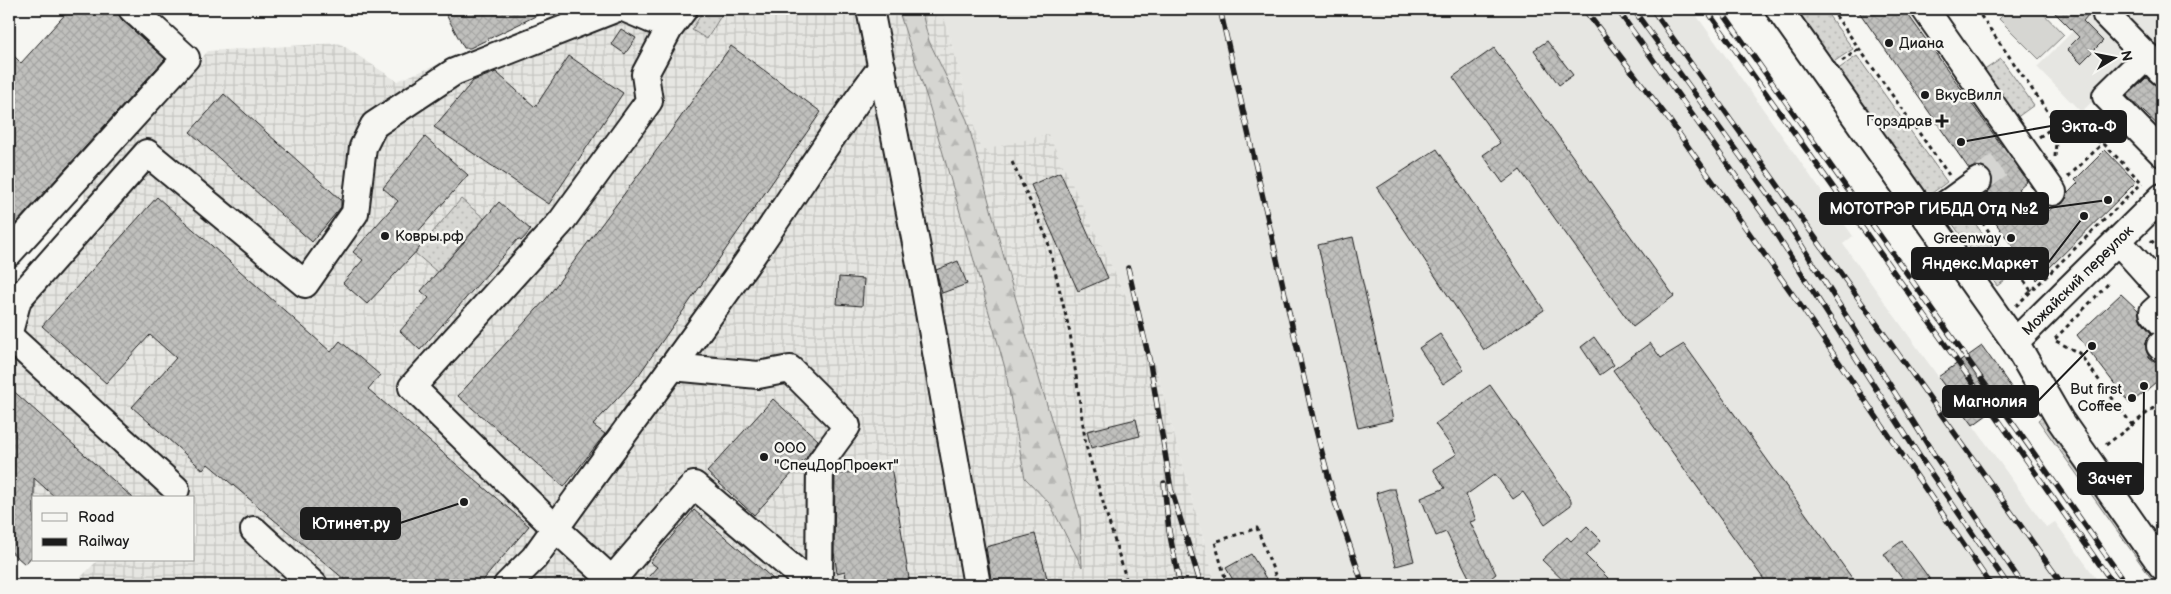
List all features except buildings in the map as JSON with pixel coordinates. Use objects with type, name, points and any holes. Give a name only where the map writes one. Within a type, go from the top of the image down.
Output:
[{"type":"street","points":[[9,253],[186,58],[132,9]]},
{"type":"street","points":[[9,332],[18,299],[147,153],[305,284],[355,213],[362,147],[374,125],[454,72],[615,9]]},
{"type":"street","points":[[626,9],[652,20],[678,9]]},
{"type":"street","points":[[684,9],[669,30],[645,74],[649,101],[562,222],[412,387],[555,528],[612,580],[694,485],[798,572],[806,585]]},
{"type":"street","points":[[870,9],[924,284],[977,585]]},
{"type":"street","points":[[1779,9],[2015,342],[2060,420],[2162,566]]},
{"type":"street","points":[[1925,9],[2018,153],[2053,192]]},
{"type":"street","points":[[2106,15],[2155,64],[2106,96],[2162,153]]},
{"type":"street","points":[[508,585],[534,558],[672,367],[751,257],[857,100],[882,67]]},
{"type":"street","points":[[1927,218],[1969,186]]},
{"type":"street","name":"Можайский переулок","points":[[2015,342],[2118,240],[2152,190]]},
{"type":"street","points":[[2118,240],[2162,290]]},
{"type":"street","points":[[2162,304],[2153,312],[2162,323]]},
{"type":"street","points":[[9,336],[176,489]]},
{"type":"street","points":[[2162,344],[2160,346],[2162,348]]},
{"type":"street","points":[[672,367],[758,375],[790,369],[847,426],[820,463],[819,585]]},
{"type":"street","points":[[254,530],[314,585]]},
{"type":"path","points":[[1831,9],[1859,49],[1969,186],[2032,292],[2014,308]]},
{"type":"path","points":[[1976,9],[2057,125],[2103,143],[2152,190]]},
{"type":"path","points":[[1838,64],[1859,49]]},
{"type":"path","points":[[2053,192],[2103,143]]},
{"type":"path","points":[[1012,162],[1047,238],[1070,333],[1086,446],[1128,585]]},
{"type":"path","points":[[2151,240],[2162,252]]},
{"type":"path","points":[[2112,280],[2054,340],[2079,353],[2132,425]]},
{"type":"path","points":[[2106,445],[2162,401]]},
{"type":"path","points":[[1227,585],[1215,542],[1257,528],[1279,585]]},
{"type":"shaded area","points":[[556,9],[942,9],[981,151],[1048,134],[1149,344],[1216,585],[73,585],[96,562],[195,562],[195,496],[34,496],[9,473],[9,292],[85,199],[84,190],[208,51],[339,43],[397,81],[547,21]]},
{"type":"shaded area","points":[[942,9],[1692,9],[1853,236],[1843,244],[2046,527],[2055,522],[2101,585],[1216,585],[1149,344],[1048,135],[981,152]]},
{"type":"shaded area","points":[[2095,9],[2162,9],[2162,169],[2094,100],[2081,112],[2037,67]]},
{"type":"green space","points":[[704,9],[712,9],[722,14],[707,39],[692,30]]},
{"type":"green space","points":[[898,9],[921,9],[929,41],[967,120],[1009,276],[1080,517],[1082,567],[1050,504],[1025,478],[1005,368],[927,98]]},
{"type":"green space","points":[[1789,9],[1824,9],[1853,49],[1829,65]]},
{"type":"green space","points":[[2009,9],[2039,9],[2064,35],[2039,59],[1999,19]]},
{"type":"green space","points":[[1857,56],[1947,182],[1924,199],[1834,72]]},
{"type":"green space","points":[[2001,59],[2034,105],[2016,118],[1983,71]]},
{"type":"green space","points":[[461,199],[484,218],[437,272],[415,253]]},
{"type":"green space","points":[[1962,205],[2012,275],[1997,286],[1947,216]]},
{"type":"green space","points":[[2044,416],[2162,585],[2156,585],[2038,420]]},
{"type":"tunnel","points":[[1978,181],[2012,156]]},
{"type":"railway","points":[[1220,9],[1314,422],[1335,502],[1363,585]]},
{"type":"railway","points":[[1584,9],[1670,121],[1798,302],[1991,585]]},
{"type":"railway","points":[[1617,9],[1765,217],[1920,457],[2008,585]]},
{"type":"railway","points":[[1633,9],[1778,208],[1933,453],[2023,585]]},
{"type":"railway","points":[[1652,9],[2063,585]]},
{"type":"railway","points":[[1706,9],[2114,585]]},
{"type":"railway","points":[[1720,9],[2127,585]]},
{"type":"railway","points":[[1128,268],[1150,363],[1171,489],[1201,585]]},
{"type":"railway","points":[[1164,483],[1169,531],[1180,585]]},
{"type":"place","name":"Диана","points":[[1889,43]]},
{"type":"place","name":"ВкусВилл","points":[[1925,95]]},
{"type":"place","name":"Горздрав","points":[[1942,121]]},
{"type":"place","name":"Экта-Ф","points":[[1961,142]]},
{"type":"place","name":"МОТОТРЭР ГИБДД Отд №2","points":[[2108,200]]},
{"type":"place","name":"Яндекс.Маркет","points":[[2084,216]]},
{"type":"place","name":"Ковры.рф","points":[[385,236]]},
{"type":"place","name":"Greenway","points":[[2011,238]]},
{"type":"place","name":"Магнолия","points":[[2092,346]]},
{"type":"place","name":"Зачет","points":[[2144,386]]},
{"type":"place","name":"But first Coffee","points":[[2132,398]]},
{"type":"place","name":"ООО \"СпецДорПроект\"","points":[[764,457]]},
{"type":"place","name":"Ютинет.ру","points":[[464,502]]}]
